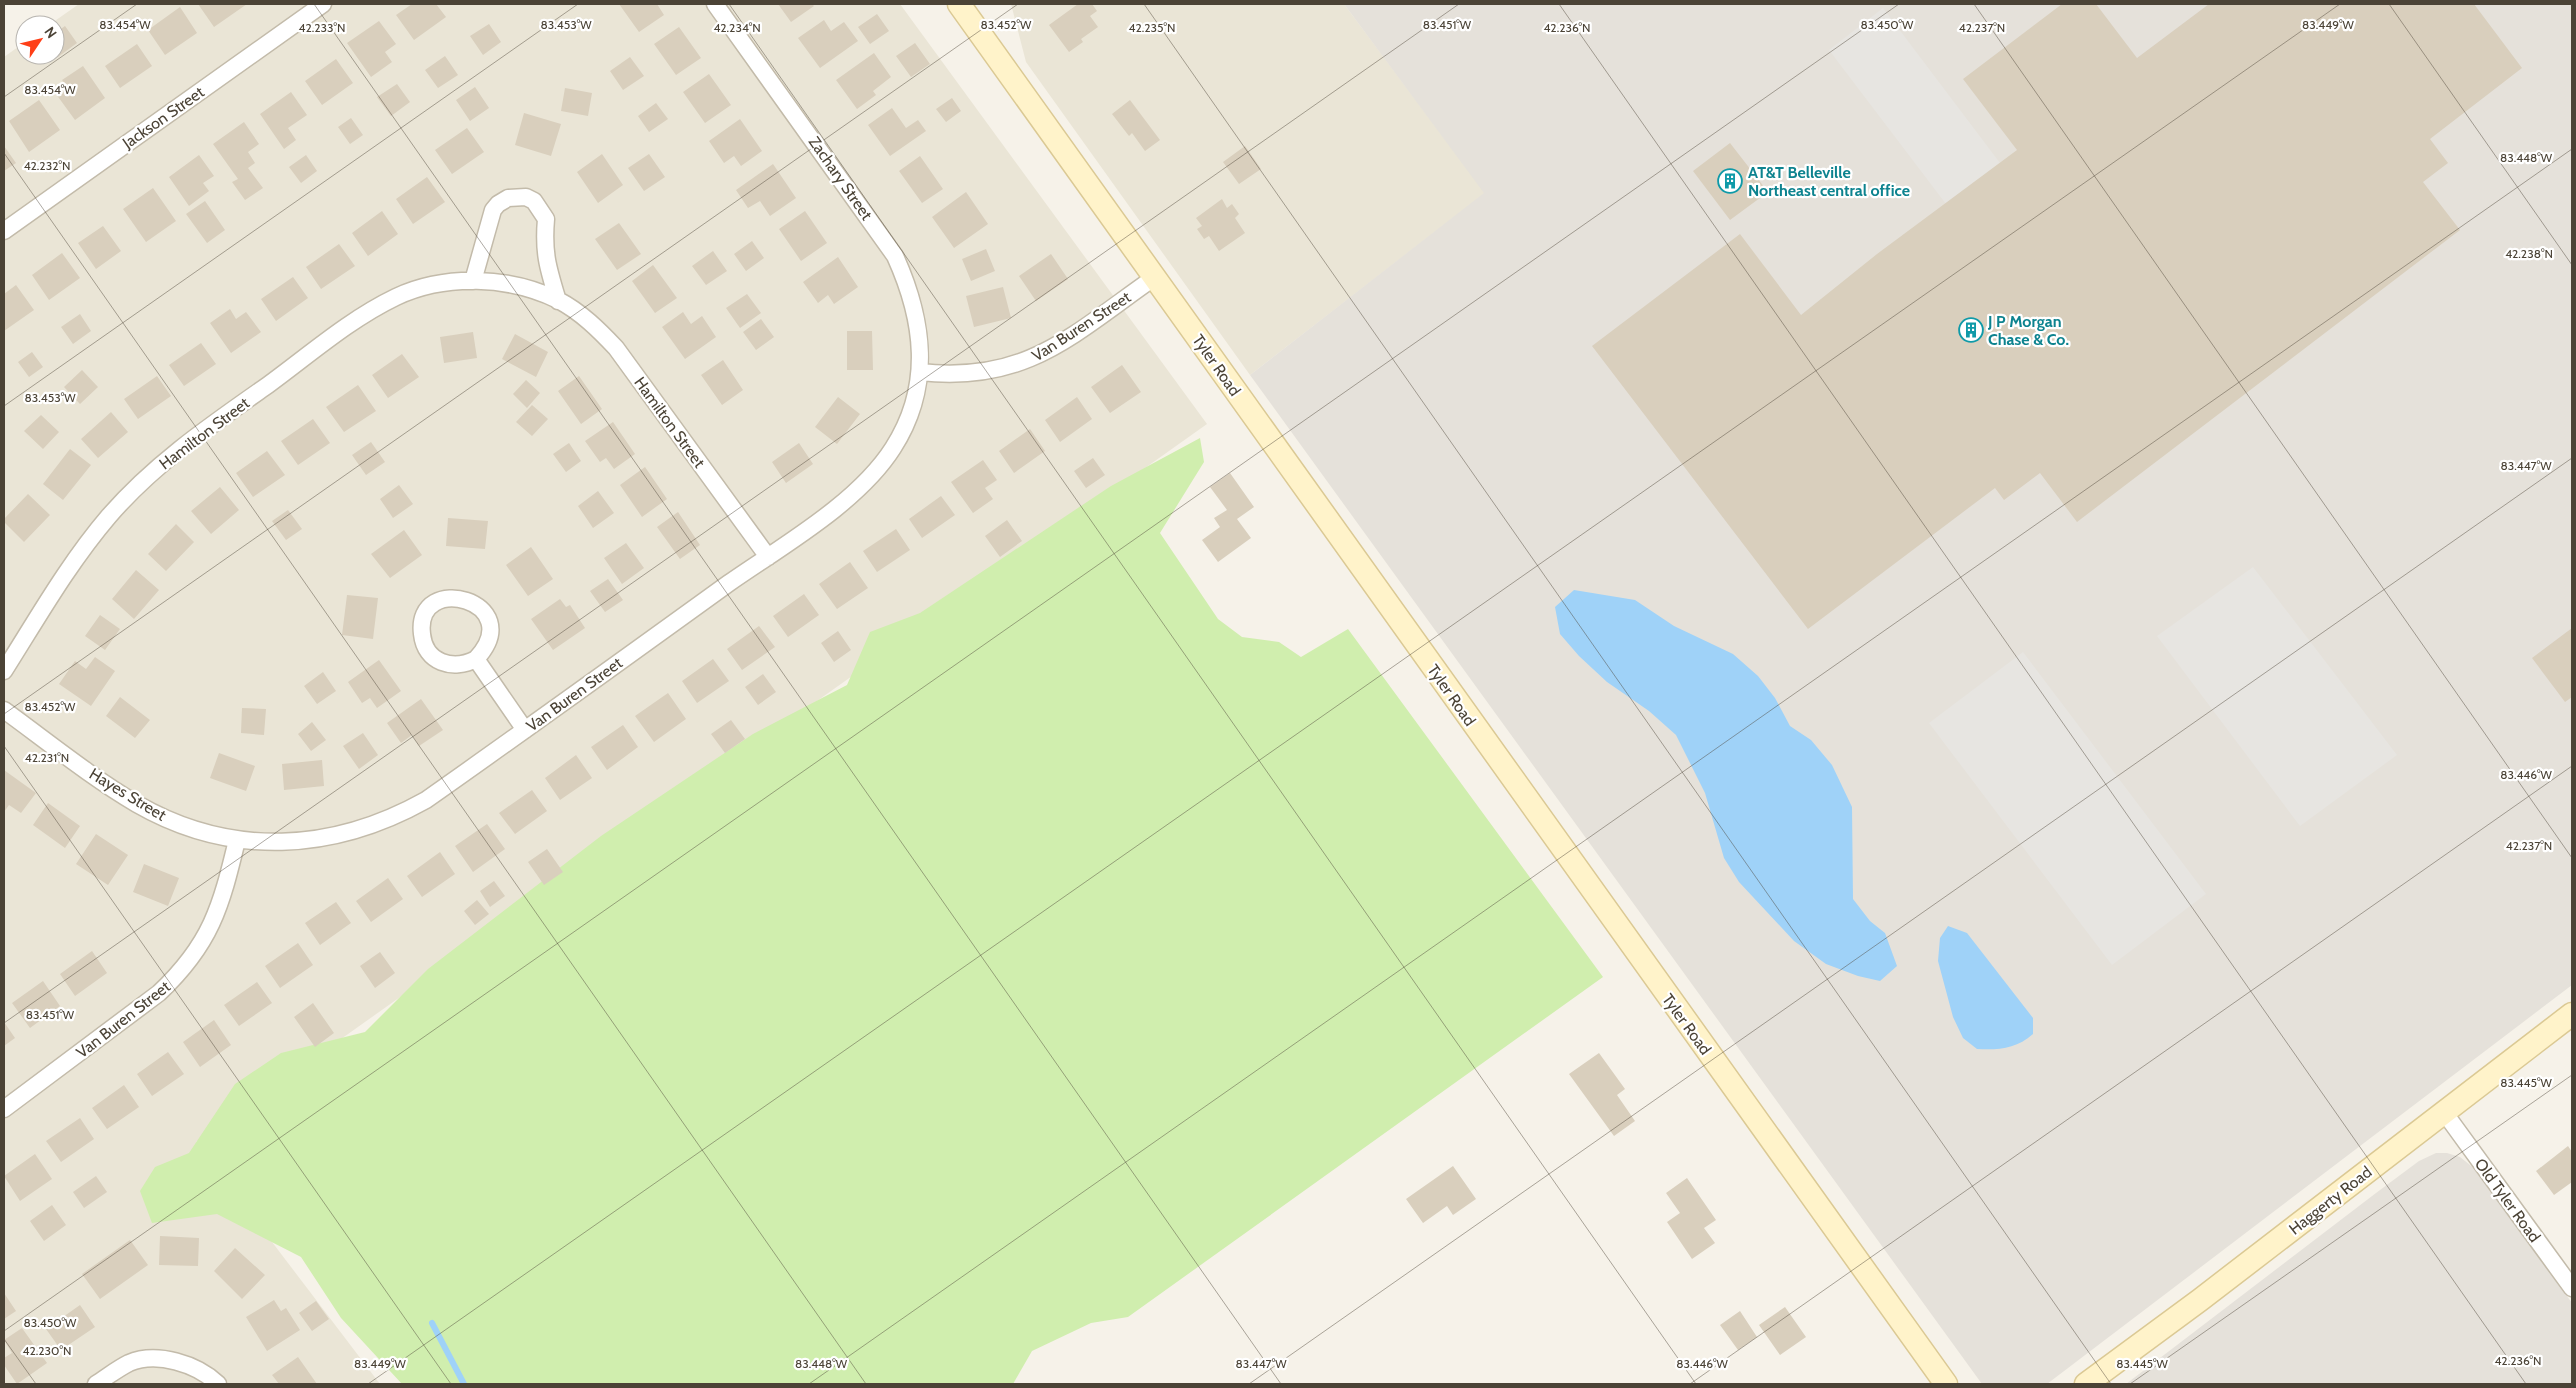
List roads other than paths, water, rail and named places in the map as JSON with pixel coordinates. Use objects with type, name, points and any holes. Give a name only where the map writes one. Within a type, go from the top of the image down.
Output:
[{"type":"street","name":"Jackson Street","points":[[4,231],[323,4]]},
{"type":"street","name":"Zachary Street","points":[[715,4],[895,256],[909,287],[916,313],[920,372]]},
{"type":"street","name":"Tyler Road","points":[[959,4],[1946,1384]]},
{"type":"street","points":[[473,281],[493,210],[508,198],[526,197],[534,201],[546,219],[544,245],[546,260],[558,300]]},
{"type":"street","name":"Van Buren Street","points":[[4,1109],[160,993],[190,961],[209,930],[224,896],[237,840],[274,843],[304,842],[346,834],[379,824],[426,800],[847,499],[878,470],[894,447],[906,422],[915,396],[920,372],[947,375],[974,374],[1001,370],[1027,361],[1052,349],[1155,277]]},
{"type":"street","name":"Hamilton Street","points":[[4,671],[73,561],[109,516],[179,448],[372,310],[396,297],[429,285],[473,281],[506,284],[540,292],[558,300],[598,328],[616,348],[768,557]]},
{"type":"street","points":[[458,596],[480,606],[487,616],[490,627],[487,645],[476,659],[462,665],[445,664],[428,651],[423,642],[423,620],[436,603],[446,598],[458,596]]},
{"type":"street","points":[[476,659],[525,730]]},
{"type":"street","name":"Hayes Street","points":[[4,710],[137,804],[183,825],[237,840]]},
{"type":"street","name":"Haggerty Road","points":[[2086,1384],[2200,1300],[2572,1014]]},
{"type":"street","name":"Old Tyler Road","points":[[2444,1112],[2572,1288]]},
{"type":"street","points":[[96,1384],[130,1363],[157,1359],[194,1368],[218,1384]]},
{"type":"water","points":[[1574,590],[1635,600],[1674,626],[1733,654],[1758,676],[1775,698],[1790,726],[1811,740],[1832,765],[1852,807],[1853,899],[1870,921],[1885,933],[1897,966],[1880,981],[1858,976],[1826,964],[1794,941],[1739,882],[1724,858],[1705,793],[1676,735],[1649,711],[1607,682],[1579,656],[1560,634],[1555,607]]},
{"type":"water","points":[[1948,926],[1967,933],[2033,1018],[2033,1034],[2027,1039],[2007,1048],[1977,1049],[1963,1038],[1953,1017],[1938,961],[1940,938]]},
{"type":"waterway","points":[[432,1323],[464,1384]]},
{"type":"place","name":"AT&T Belleville Northeast central office","points":[[1730,181]]},
{"type":"place","name":"J P Morgan Chase & Co.","points":[[1971,330]]}]
